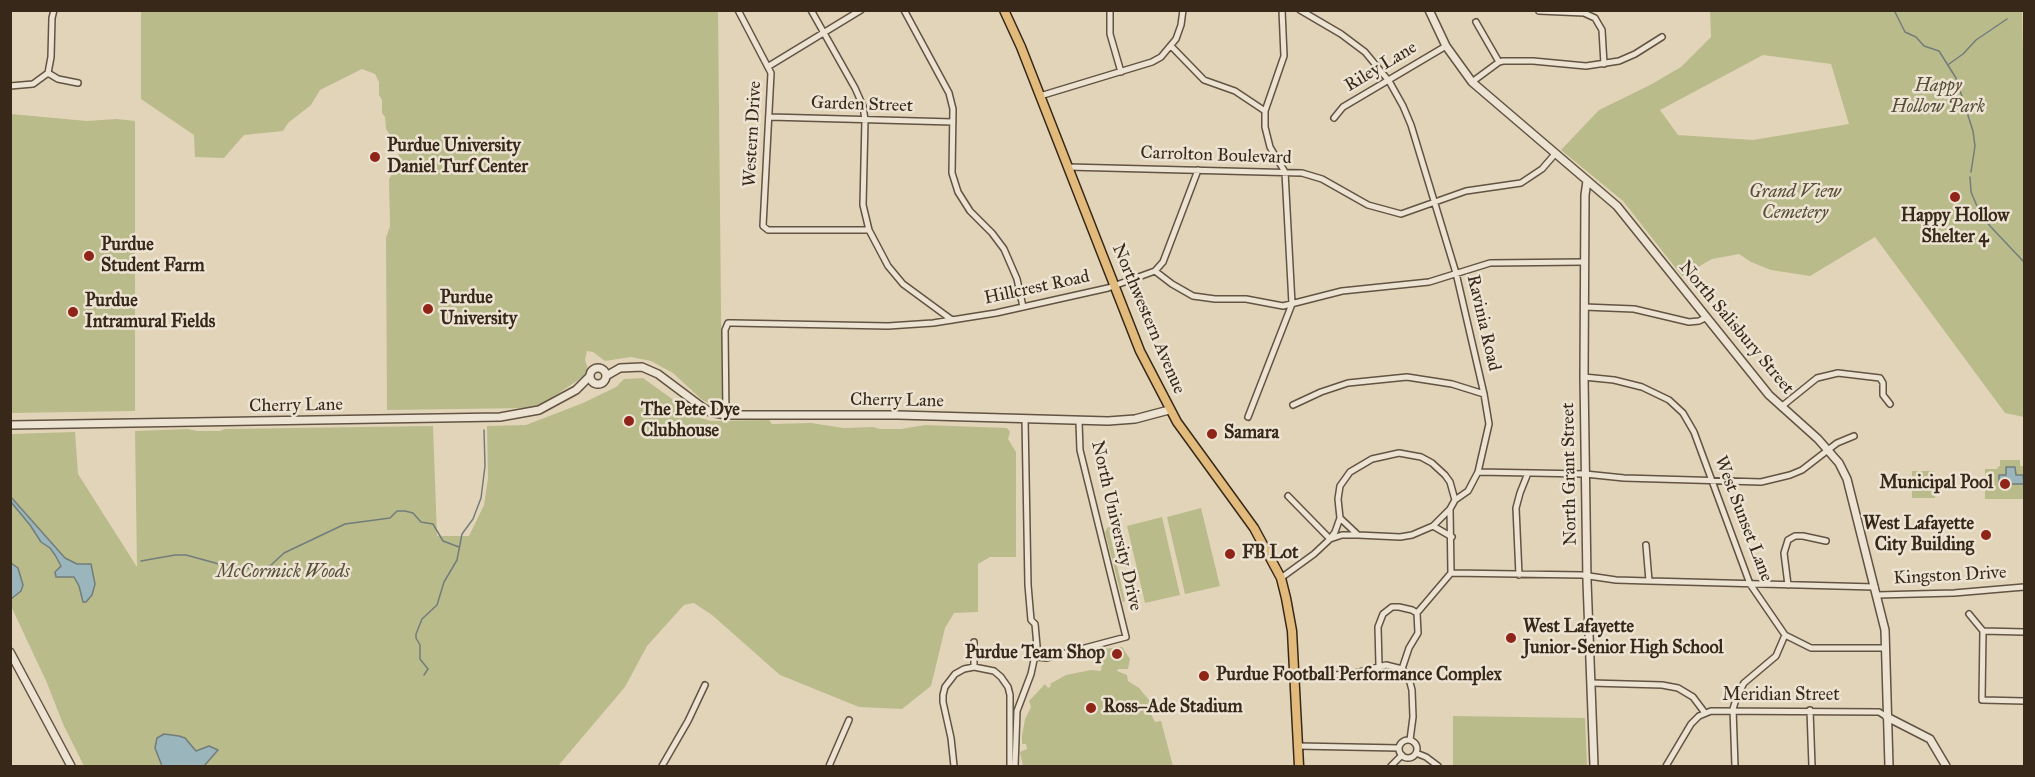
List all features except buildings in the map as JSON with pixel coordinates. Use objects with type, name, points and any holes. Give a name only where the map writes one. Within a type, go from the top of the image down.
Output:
[{"type":"main road","name":"Northwestern Avenue","points":[[1004,10],[1140,351],[1169,410],[1254,528],[1281,578],[1290,617],[1299,766]]},
{"type":"street","points":[[10,86],[33,84],[48,73],[54,10]]},
{"type":"street","name":"Western Drive","points":[[738,10],[769,66],[771,80],[763,223],[768,230],[869,231]]},
{"type":"street","points":[[811,10],[860,98],[865,120],[863,192],[865,217],[869,231],[888,266],[903,284],[952,320]]},
{"type":"street","points":[[769,66],[861,10]]},
{"type":"street","points":[[904,10],[949,93],[953,109],[952,173],[958,192],[970,211],[999,241],[1013,269],[1023,307]]},
{"type":"street","points":[[1110,10],[1110,34],[1121,72]]},
{"type":"street","points":[[1040,96],[1152,62],[1172,46],[1179,34],[1183,10]]},
{"type":"street","points":[[1248,417],[1292,304],[1285,172],[1270,147],[1265,127],[1265,111],[1284,56],[1282,10]]},
{"type":"street","name":"Ravinia Road","points":[[1300,10],[1341,34],[1365,52],[1389,81],[1411,125],[1435,202],[1456,273],[1484,394],[1489,429],[1478,472],[1468,491],[1455,500],[1450,509]]},
{"type":"street","name":"North Salisbury Street","points":[[1429,10],[1446,46],[1472,82],[1617,206],[1705,318],[1781,407],[1829,450],[1847,479],[1885,630],[1889,766]]},
{"type":"street","points":[[1539,11],[1584,13],[1595,18],[1602,30],[1604,64]]},
{"type":"street","points":[[1476,22],[1498,62]]},
{"type":"street","points":[[1472,82],[1498,62],[1519,60],[1586,66],[1604,64],[1629,57],[1662,37]]},
{"type":"street","points":[[1172,46],[1204,80],[1235,91],[1265,111]]},
{"type":"street","name":"Riley Lane","points":[[1334,118],[1343,107],[1446,46]]},
{"type":"street","points":[[48,73],[58,79],[78,83]]},
{"type":"street","name":"Garden Street","points":[[770,117],[953,122]]},
{"type":"street","name":"Carrolton Boulevard","points":[[1068,167],[1302,173],[1322,179],[1368,204],[1401,214],[1466,191],[1521,183],[1542,170],[1555,154]]},
{"type":"street","points":[[1198,170],[1163,262],[1155,271],[1193,296],[1246,299],[1279,306],[1365,287],[1429,282],[1490,263],[1584,262]]},
{"type":"street","name":"North Grant Street","points":[[1587,182],[1585,187],[1584,262],[1585,474],[1594,766]]},
{"type":"street","name":"Hillcrest Road","points":[[726,415],[725,330],[728,324],[888,326],[952,320],[1023,307],[1114,286],[1155,271]]},
{"type":"street","points":[[1584,307],[1634,309],[1689,322],[1705,318]]},
{"type":"street","name":"Cherry Lane","points":[[604,373],[639,366],[658,374],[710,412],[726,415],[898,415],[1079,422],[1134,419],[1169,410]]},
{"type":"street","points":[[594,369],[604,373],[604,381],[600,385],[591,380],[590,372],[594,369]]},
{"type":"street","points":[[1781,407],[1817,378],[1838,373],[1880,378],[1883,395],[1890,404]]},
{"type":"street","points":[[1293,405],[1348,383],[1407,377],[1452,384],[1484,394]]},
{"type":"street","name":"West Sunset Lane","points":[[1584,377],[1633,384],[1660,395],[1678,407],[1694,432],[1750,584],[1785,635],[1811,648],[1886,648]]},
{"type":"street","name":"Cherry Lane","points":[[10,425],[500,417],[539,410],[557,402],[591,380]]},
{"type":"street","points":[[1015,766],[1017,711],[1036,657],[1035,624],[1031,620],[1028,585],[1025,419]]},
{"type":"street","name":"North University Drive","points":[[1036,657],[1047,658],[1126,637],[1080,450],[1079,422]]},
{"type":"street","points":[[1478,472],[1585,474],[1624,478],[1746,483],[1773,480],[1802,470],[1837,443],[1854,436]]},
{"type":"street","points":[[1281,578],[1296,568],[1335,532],[1340,518],[1339,489],[1344,479],[1360,466],[1381,456],[1409,454],[1432,463],[1450,482],[1455,500]]},
{"type":"street","points":[[1519,575],[1516,508],[1528,473]]},
{"type":"street","points":[[1288,496],[1330,539]]},
{"type":"street","points":[[1330,539],[1358,535],[1400,537],[1412,535],[1433,526],[1450,509]]},
{"type":"street","points":[[1401,669],[1418,633],[1417,614],[1451,573],[1450,509]]},
{"type":"street","points":[[1340,518],[1358,535]]},
{"type":"street","points":[[1433,526],[1452,537]]},
{"type":"street","points":[[1788,585],[1784,554],[1788,540],[1796,536],[1826,541]]},
{"type":"street","points":[[1646,545],[1649,581]]},
{"type":"street","points":[[1451,573],[1587,576],[1616,580],[1875,586]]},
{"type":"street","name":"Kingston Drive","points":[[1877,595],[1954,593],[2025,587]]},
{"type":"street","points":[[1379,665],[1378,627],[1383,614],[1392,608],[1399,607],[1412,610],[1417,614]]},
{"type":"street","points":[[1970,614],[1983,632],[1982,700],[2025,701]]},
{"type":"street","points":[[1983,632],[2025,632]]},
{"type":"street","points":[[1735,766],[1733,709],[1740,689],[1776,656],[1785,635]]},
{"type":"street","points":[[974,642],[974,667]]},
{"type":"street","points":[[10,652],[71,766]]},
{"type":"street","points":[[1294,677],[1351,674],[1379,665],[1401,669],[1408,675],[1412,690],[1413,717],[1410,740]]},
{"type":"street","points":[[954,766],[942,695],[955,674],[974,667],[994,671],[1001,676],[1008,687],[1010,766]]},
{"type":"street","points":[[1590,683],[1662,685],[1678,688],[1693,697],[1705,713]]},
{"type":"street","points":[[662,766],[688,721],[705,685]]},
{"type":"street","name":"Meridian Street","points":[[1666,766],[1686,730],[1699,716],[1711,711],[1733,709],[1879,712],[1887,717]]},
{"type":"street","points":[[1810,710],[1812,766]]},
{"type":"street","points":[[1887,717],[1930,739],[1946,766]]},
{"type":"street","points":[[829,766],[849,720]]},
{"type":"street","points":[[1410,740],[1416,745],[1416,753],[1410,758],[1402,755],[1399,748],[1402,741],[1410,740]]},
{"type":"street","points":[[1298,746],[1399,748]]},
{"type":"street","points":[[1416,753],[1438,766]]},
{"type":"street","points":[[1391,766],[1402,755]]},
{"type":"green space","points":[[141,11],[718,11],[722,404],[711,405],[701,399],[673,373],[651,361],[631,357],[605,361],[593,352],[587,351],[585,360],[587,374],[541,405],[529,408],[387,410],[386,238],[390,226],[389,179],[399,162],[398,147],[386,129],[382,100],[379,95],[379,82],[375,74],[362,69],[320,90],[311,105],[288,123],[283,131],[244,135],[224,158],[195,157],[194,135],[141,99]]},
{"type":"green space","name":"Happy Hollow Park","points":[[1710,11],[2022,11],[2024,417],[2005,413],[1875,237],[1810,276],[1771,270],[1739,254],[1712,259],[1682,276],[1623,201],[1561,150],[1599,110],[1681,67],[1711,37]],"holes":[[[1763,55],[1831,64],[1849,124],[1753,140],[1678,135],[1660,110]]]},
{"type":"green space","name":"Purdue Intramural Fields","points":[[11,114],[87,121],[117,119],[135,121],[135,411],[11,413]]},
{"type":"green space","name":"McCormick Woods","points":[[643,378],[697,417],[711,421],[769,420],[772,424],[811,423],[844,428],[873,427],[880,429],[901,429],[925,425],[1007,428],[1010,432],[1008,439],[1016,452],[1016,557],[990,557],[978,564],[978,612],[954,613],[945,628],[931,686],[902,709],[859,707],[780,675],[712,615],[694,603],[684,605],[647,646],[625,687],[558,766],[84,766],[11,606],[10,434],[75,432],[78,474],[137,567],[135,431],[433,426],[437,536],[469,536],[484,505],[488,478],[487,426],[526,425],[583,403],[616,387],[624,379]]},
{"type":"green space","name":"Municipal Pool","points":[[2000,460],[2020,460],[2020,466],[2024,466],[2024,499],[1985,499],[1985,469],[1997,469],[2000,466]]},
{"type":"green space","points":[[1912,471],[1934,471],[1935,498],[1912,498]]},
{"type":"green space","points":[[1201,508],[1220,586],[1185,594],[1167,517]]},
{"type":"green space","points":[[1162,517],[1180,595],[1145,603],[1127,526]]},
{"type":"green space","points":[[1108,527],[1112,529],[1109,530],[1125,601],[1123,602],[1105,532]]},
{"type":"green space","name":"Ross–Ade Stadium","points":[[1122,647],[1130,659],[1128,669],[1117,671],[1127,675],[1128,681],[1139,688],[1154,706],[1149,710],[1155,722],[1161,721],[1173,766],[1023,766],[1020,752],[1027,749],[1026,744],[1022,744],[1022,736],[1025,719],[1031,707],[1029,701],[1045,684],[1048,688],[1050,684],[1066,675],[1091,670],[1101,671],[1101,649]]},
{"type":"green space","points":[[1453,716],[1585,718],[1587,766],[1453,766]]},
{"type":"water","points":[[2006,467],[2015,467],[2016,475],[2023,475],[2024,484],[1999,484],[1999,475],[2006,475]]},
{"type":"water","points":[[10,496],[65,558],[77,564],[91,564],[95,584],[92,595],[86,602],[83,602],[74,577],[56,577],[55,572],[61,566],[55,555],[41,542],[11,502]]},
{"type":"water","points":[[11,563],[18,568],[23,585],[21,591],[11,599]]},
{"type":"water","points":[[164,734],[185,738],[196,751],[209,746],[218,750],[204,766],[162,766],[155,748],[157,738]]},
{"type":"waterway","points":[[1894,10],[1905,32],[1916,37],[1924,46],[1939,51],[1956,78],[1973,131],[1975,146],[1971,172]]},
{"type":"waterway","points":[[1949,64],[1963,54],[1976,40],[2007,19]]},
{"type":"waterway","points":[[1970,177],[1971,192],[1979,211],[2024,262]]},
{"type":"waterway","points":[[424,675],[428,669],[420,659],[420,645],[416,634],[422,619],[437,605],[444,582],[457,560],[462,534],[473,519],[481,498],[485,466],[484,430]]},
{"type":"waterway","points":[[141,561],[186,555],[219,564],[261,570],[270,566],[284,553],[345,524],[390,518],[397,511],[413,513],[421,522],[433,524],[443,541],[459,547]]},
{"type":"place","name":"Purdue University Daniel Turf Center","points":[[375,157]]},
{"type":"place","name":"Happy Hollow Shelter 4","points":[[1955,197]]},
{"type":"place","name":"Purdue Student Farm","points":[[89,256]]},
{"type":"place","name":"Purdue University","points":[[428,309]]},
{"type":"place","name":"Purdue Intramural Fields","points":[[73,312]]},
{"type":"place","name":"The Pete Dye Clubhouse","points":[[629,421]]},
{"type":"place","name":"Samara","points":[[1212,434]]},
{"type":"place","name":"Municipal Pool","points":[[2005,484]]},
{"type":"place","name":"West Lafayette City Building","points":[[1986,535]]},
{"type":"place","name":"FB Lot","points":[[1230,554]]},
{"type":"place","name":"West Lafayette Junior-Senior High School","points":[[1511,638]]},
{"type":"place","name":"Purdue Team Shop","points":[[1117,654]]},
{"type":"place","name":"Purdue Football Performance Complex","points":[[1204,676]]},
{"type":"place","name":"Ross–Ade Stadium","points":[[1091,708]]},
{"type":"park label","name":"Grand View Cemetery","points":[[1795,203]]}]
